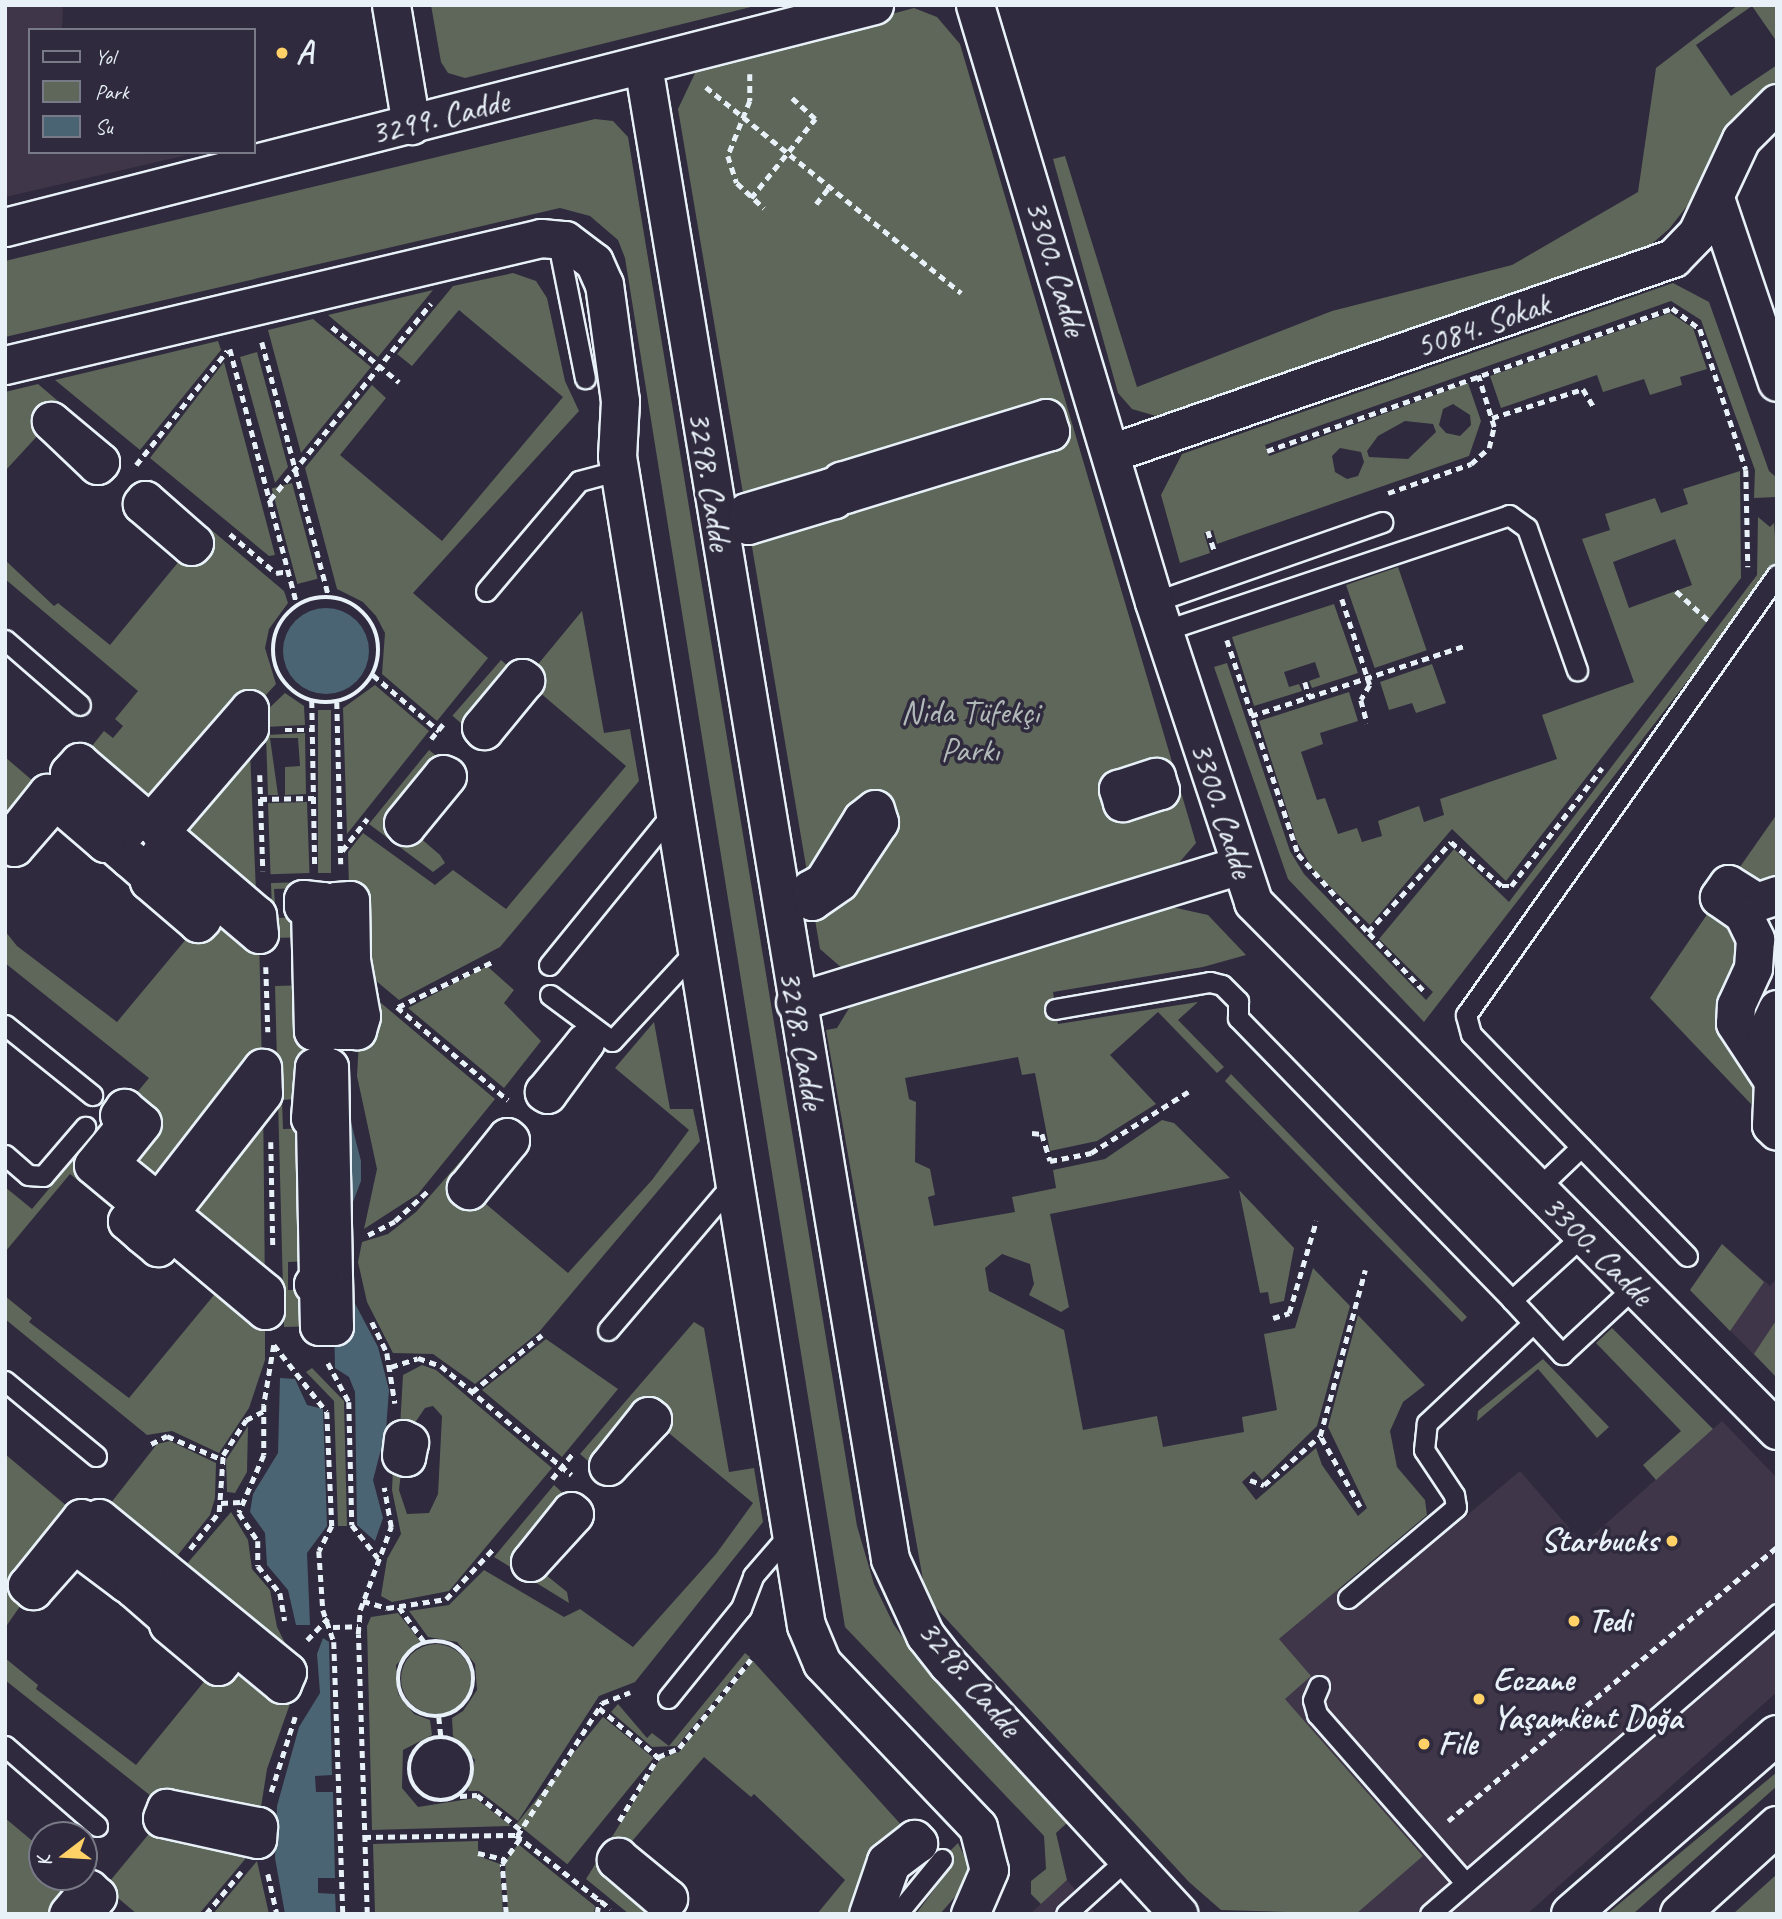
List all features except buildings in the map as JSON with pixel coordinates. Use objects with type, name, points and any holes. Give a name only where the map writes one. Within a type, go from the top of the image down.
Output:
[{"type":"main road","points":[[1571,1914],[1777,1735]]},
{"type":"main road","points":[[1680,1914],[1777,1826]]},
{"type":"street","points":[[391,5],[411,125]]},
{"type":"street","name":"3299. Cadde","points":[[5,226],[411,125],[874,5]]},
{"type":"street","name":"3300. Cadde","points":[[975,5],[1159,617],[1238,866],[1261,912],[1777,1430]]},
{"type":"street","name":"3298. Cadde","points":[[657,62],[795,1002],[882,1525],[900,1585],[925,1635],[948,1664],[1179,1914]]},
{"type":"street","name":"5084. Sokak","points":[[1111,453],[1653,268],[1685,247],[1715,198],[1741,139],[1777,103]]},
{"type":"street","points":[[1715,198],[1777,382]]},
{"type":"street","points":[[5,365],[529,240],[557,238],[585,253],[604,284],[620,401],[620,470],[806,1625],[822,1663],[978,1827],[989,1870],[970,1914]]},
{"type":"street","points":[[249,709],[250,728],[160,832],[257,915],[259,934],[162,852],[145,872],[114,845],[131,825],[69,773],[79,762],[150,823],[249,709]]},
{"type":"street","points":[[795,1002],[1238,866]]},
{"type":"street","points":[[1777,895],[1757,902],[1728,884],[1719,897],[1743,914],[1755,939],[1754,968],[1736,1005],[1735,1023],[1773,1081],[1771,1125],[1777,1131]]},
{"type":"street","points":[[1777,916],[1765,934],[1777,958]]},
{"type":"street","points":[[1777,1009],[1765,1035],[1777,1066]]},
{"type":"street","points":[[314,1067],[329,1067],[334,1326],[319,1326],[318,1284],[313,1278],[318,1277],[315,1118],[310,1118],[310,1109],[315,1109],[314,1067]]},
{"type":"street","points":[[262,1068],[262,1093],[169,1213],[265,1292],[270,1328],[171,1231],[158,1247],[127,1221],[140,1204],[93,1165],[128,1122],[119,1115],[124,1108],[142,1123],[110,1163],[158,1202],[262,1068]]},
{"type":"street","points":[[99,1518],[170,1575],[287,1672],[282,1684],[178,1598],[164,1615],[133,1588],[146,1572],[92,1527],[99,1518]]},
{"type":"street","points":[[68,1914],[89,1889],[97,1896],[84,1914]]},
{"type":"lane","points":[[557,238],[584,378]]},
{"type":"lane","points":[[486,591],[579,481],[620,470]]},
{"type":"lane","points":[[1159,617],[1221,611],[1516,516],[1527,528],[1577,670]]},
{"type":"lane","points":[[1159,617],[1215,580],[1382,522]]},
{"type":"lane","points":[[1687,1256],[1471,1034],[1468,1006],[1777,575]]},
{"type":"lane","points":[[1215,580],[1221,611]]},
{"type":"lane","points":[[5,640],[80,705]]},
{"type":"lane","points":[[549,965],[674,810]]},
{"type":"lane","points":[[550,995],[612,1041],[697,949]]},
{"type":"lane","points":[[1055,1009],[1212,982],[1222,985],[1238,1001],[1238,1018],[1563,1354],[1633,1288]]},
{"type":"lane","points":[[5,1025],[92,1095]]},
{"type":"lane","points":[[5,1155],[28,1175],[43,1176],[85,1127]]},
{"type":"lane","points":[[1536,1190],[1581,1147]]},
{"type":"lane","points":[[608,1331],[734,1182]]},
{"type":"lane","points":[[1512,1300],[1582,1236]]},
{"type":"lane","points":[[1348,1598],[1456,1507],[1454,1495],[1424,1450],[1427,1423],[1533,1323]]},
{"type":"lane","points":[[5,1381],[96,1456]]},
{"type":"lane","points":[[668,1698],[741,1608],[754,1576],[791,1532]]},
{"type":"lane","points":[[1430,1914],[1479,1866],[1777,1614]]},
{"type":"lane","points":[[1319,1686],[1313,1700],[1317,1714],[1463,1880]]},
{"type":"lane","points":[[5,1746],[91,1821]]},
{"type":"lane","points":[[1066,1914],[1129,1857]]},
{"type":"lane","points":[[897,1914],[942,1859]]},
{"type":"path","points":[[738,41],[752,89],[728,156],[737,183],[764,208]]},
{"type":"path","points":[[657,62],[742,116],[961,293]]},
{"type":"path","points":[[751,198],[815,116],[792,98]]},
{"type":"path","points":[[816,204],[830,186]]},
{"type":"path","points":[[270,500],[435,298]]},
{"type":"path","points":[[1267,451],[1668,307],[1692,321],[1746,470],[1748,577]]},
{"type":"path","points":[[321,317],[399,382]]},
{"type":"path","points":[[259,332],[329,597]]},
{"type":"path","points":[[228,340],[297,606]]},
{"type":"path","points":[[114,468],[229,348]]},
{"type":"path","points":[[1382,495],[1481,458],[1493,438],[1492,418],[1478,375]]},
{"type":"path","points":[[1492,418],[1583,389],[1594,407]]},
{"type":"path","points":[[1215,553],[1228,549]]},
{"type":"path","points":[[1333,573],[1370,688],[1361,700],[1367,723]]},
{"type":"path","points":[[1676,591],[1712,625]]},
{"type":"path","points":[[329,597],[360,608],[371,621],[379,655],[373,675],[364,688],[337,702],[313,701],[296,694],[283,681],[274,647],[277,631],[297,606],[329,597]]},
{"type":"path","points":[[1221,611],[1251,716],[1298,854],[1426,993]]},
{"type":"path","points":[[1704,635],[1721,614]]},
{"type":"path","points":[[1251,716],[1467,645]]},
{"type":"path","points":[[373,675],[446,737]]},
{"type":"path","points":[[1305,682],[1309,696]]},
{"type":"path","points":[[1368,932],[1451,842],[1502,886],[1511,886],[1612,755]]},
{"type":"path","points":[[260,799],[314,798]]},
{"type":"path","points":[[397,1007],[494,961]]},
{"type":"path","points":[[354,973],[523,1113]]},
{"type":"path","points":[[1032,1133],[1042,1134],[1050,1161],[1091,1153],[1188,1092]]},
{"type":"path","points":[[1273,1318],[1289,1313],[1317,1222]]},
{"type":"path","points":[[1250,1480],[1264,1485],[1320,1436],[1365,1270]]},
{"type":"path","points":[[270,1328],[327,1412],[332,1526],[319,1551],[328,1618],[333,1627],[343,1914]]},
{"type":"path","points":[[472,1392],[542,1335]]},
{"type":"path","points":[[391,1367],[409,1359],[431,1360],[562,1466],[577,1487],[562,1466]]},
{"type":"path","points":[[170,1575],[221,1503],[221,1459],[244,1423],[264,1411]]},
{"type":"path","points":[[151,1444],[167,1436],[221,1459]]},
{"type":"path","points":[[1320,1436],[1360,1507]]},
{"type":"path","points":[[562,1466],[579,1446]]},
{"type":"path","points":[[221,1503],[240,1502]]},
{"type":"path","points":[[363,1601],[399,1607],[452,1596],[503,1538]]},
{"type":"path","points":[[1479,1866],[1448,1829],[1448,1820],[1777,1547]]},
{"type":"path","points":[[399,1607],[425,1643]]},
{"type":"path","points":[[299,1648],[328,1618]]},
{"type":"path","points":[[333,1627],[358,1626]]},
{"type":"path","points":[[425,1643],[450,1643],[473,1669],[474,1682],[463,1707],[439,1717],[414,1710],[399,1689],[400,1665],[425,1643]]},
{"type":"path","points":[[611,1834],[658,1757],[679,1748],[751,1659]]},
{"type":"path","points":[[506,1914],[504,1859],[599,1708],[610,1698],[630,1692]]},
{"type":"path","points":[[599,1708],[658,1757]]},
{"type":"path","points":[[439,1717],[441,1737]]},
{"type":"path","points":[[459,1796],[471,1780],[472,1760],[459,1742],[441,1737],[418,1746],[410,1777],[430,1799],[477,1795],[521,1829]]},
{"type":"path","points":[[364,1837],[519,1836],[617,1914]]},
{"type":"path","points":[[478,1853],[504,1859]]},
{"type":"path","points":[[206,1914],[248,1864]]},
{"type":"path","points":[[580,1883],[584,1877]]},
{"type":"path","points":[[597,1914],[598,1899]]},
{"type":"shaded area","points":[[5,5],[63,5],[62,28],[28,28],[28,154],[187,155],[5,197]]},
{"type":"shaded area","points":[[1722,1244],[1770,1286],[1777,1277],[1777,1378],[1690,1290]]},
{"type":"shaded area","points":[[1722,1421],[1777,1478],[1777,1692],[1527,1914],[1356,1914],[1423,1856],[1284,1698],[1279,1639],[1340,1588],[1357,1607],[1520,1471],[1583,1544]]},
{"type":"shaded area","points":[[1067,1880],[1096,1914],[1030,1914]]},
{"type":"green space","points":[[431,5],[759,5],[465,78],[448,73],[441,62]]},
{"type":"green space","points":[[1738,5],[1777,5],[1777,42],[1752,6],[1696,45],[1731,96],[1777,65],[1777,88],[1715,153],[1691,201],[1669,229],[1640,254],[1163,418],[1132,409],[1118,393],[1053,159],[1065,156],[1137,387],[1332,311],[1512,265],[1638,192],[1656,68]]},
{"type":"green space","name":"Nida Tüfekçi Parkı","points":[[914,8],[937,17],[960,44],[1196,843],[1178,864],[843,969],[820,949],[678,109],[696,71],[712,62]]},
{"type":"green space","points":[[595,119],[613,121],[628,137],[857,1526],[874,1584],[894,1625],[921,1663],[1067,1823],[1056,1833],[1067,1880],[1041,1904],[1031,1894],[1031,1881],[1046,1869],[1044,1836],[845,1627],[625,258],[618,240],[590,216],[560,208],[5,337],[5,261]]},
{"type":"green space","points":[[513,273],[536,281],[547,298],[565,381],[579,411],[413,593],[488,658],[437,721],[382,674],[385,633],[376,616],[363,602],[337,589],[305,468],[372,385],[386,398],[340,455],[442,541],[563,397],[459,310],[412,366],[397,354],[453,286]]},
{"type":"green space","points":[[1673,283],[1709,302],[1769,471],[1777,478],[1777,497],[1754,498],[1755,470],[1701,320],[1671,301],[1265,445],[1269,456],[1468,383],[1481,421],[1469,456],[1217,544],[1213,530],[1204,533],[1210,553],[1180,563],[1161,495],[1182,454]],"holes":[[[1453,404],[1470,415],[1471,425],[1460,436],[1446,433],[1439,425],[1443,409]],[[1405,421],[1433,424],[1436,432],[1408,459],[1369,457],[1367,451],[1378,436]],[[1340,448],[1361,452],[1364,462],[1358,476],[1347,479],[1335,472],[1332,456]]]},
{"type":"green space","points":[[433,290],[378,357],[328,315]]},
{"type":"green space","points":[[1670,313],[1693,328],[1707,369],[1680,377],[1682,385],[1650,395],[1644,379],[1603,392],[1597,375],[1501,408],[1490,376]]},
{"type":"green space","points":[[313,319],[371,367],[301,453],[268,330]]},
{"type":"green space","points":[[218,341],[221,350],[140,450],[55,380]]},
{"type":"green space","points":[[257,352],[288,467],[275,483],[240,357]]},
{"type":"green space","points":[[224,362],[275,555],[269,556],[150,458]]},
{"type":"green space","points":[[38,384],[119,453],[107,468],[51,421],[5,471],[5,392]]},
{"type":"green space","points":[[1740,471],[1741,578],[1506,881],[1452,829],[1370,925],[1314,871],[1297,842],[1259,721],[1349,692],[1358,721],[1320,733],[1323,744],[1301,752],[1317,800],[1325,798],[1338,834],[1357,828],[1362,842],[1382,836],[1378,821],[1419,806],[1424,822],[1444,815],[1440,799],[1557,759],[1542,715],[1634,682],[1582,539],[1610,530],[1605,514],[1655,498],[1661,513],[1688,504],[1683,489]],"holes":[[[1675,539],[1692,585],[1629,608],[1613,562]]]},
{"type":"green space","points":[[151,479],[284,591],[288,603],[269,629],[265,648],[276,684],[150,823],[79,762],[104,731],[113,738],[123,726],[115,719],[138,691],[5,579],[5,560],[54,606],[58,603],[110,645],[194,543],[138,495]]},
{"type":"green space","points":[[292,483],[318,579],[297,584],[272,488]]},
{"type":"green space","points":[[1758,517],[1770,527],[1774,523],[1777,565],[1424,1022],[1288,879],[1214,667],[1227,663],[1290,851],[1304,874],[1426,1000],[1433,992],[1379,939],[1454,849],[1509,902],[1757,575]]},
{"type":"green space","points":[[1398,567],[1427,650],[1375,668],[1346,585]]},
{"type":"green space","points":[[1334,604],[1358,673],[1312,688],[1309,681],[1320,677],[1315,662],[1284,672],[1289,687],[1299,684],[1302,691],[1254,706],[1232,637]]},
{"type":"green space","points":[[582,611],[604,733],[630,729],[639,781],[500,947],[399,1000],[351,960],[348,852],[363,833],[435,885],[453,870],[506,909],[626,766],[525,680]]},
{"type":"green space","points":[[501,660],[522,678],[474,734],[452,716]]},
{"type":"green space","points":[[1432,664],[1446,703],[1416,713],[1412,703],[1389,710],[1380,682]]},
{"type":"green space","points":[[375,685],[429,731],[347,834],[343,708]]},
{"type":"green space","points":[[285,693],[304,706],[305,725],[265,727],[265,712]]},
{"type":"green space","points":[[318,710],[331,710],[331,873],[318,873]]},
{"type":"green space","points":[[249,728],[257,915],[160,832]]},
{"type":"green space","points":[[305,733],[306,794],[285,795],[285,767],[300,766],[298,738],[270,738],[278,795],[268,795],[266,735]]},
{"type":"green space","points":[[429,750],[449,766],[403,823],[440,855],[445,863],[433,872],[369,824]]},
{"type":"green space","points":[[5,757],[47,793],[5,857]]},
{"type":"green space","points":[[307,802],[309,873],[271,874],[268,803]]},
{"type":"green space","points":[[1777,814],[1777,895],[1728,884]]},
{"type":"green space","points":[[309,882],[302,888],[274,889],[276,918],[304,917],[311,937],[273,938],[271,883]]},
{"type":"green space","points":[[1719,897],[1743,914],[1736,1005],[1771,1125],[1650,998]]},
{"type":"green space","points":[[1163,905],[1208,915],[1246,955],[1203,967],[1053,992],[1058,1024],[1198,1002],[1178,1020],[1224,1067],[1217,1073],[1158,1012],[1110,1055],[1156,1104],[1097,1141],[1050,1151],[1035,1073],[1022,1075],[1018,1057],[905,1078],[909,1099],[916,1102],[915,1162],[930,1169],[935,1195],[928,1197],[934,1226],[1015,1212],[1012,1197],[1056,1188],[1053,1170],[1105,1159],[1162,1120],[1174,1123],[1230,1178],[1050,1214],[1069,1307],[1061,1312],[1029,1295],[1034,1284],[1030,1264],[1002,1254],[985,1268],[989,1291],[1064,1330],[1083,1430],[1157,1416],[1163,1447],[1244,1432],[1242,1417],[1277,1410],[1264,1334],[1295,1328],[1313,1268],[1350,1306],[1317,1426],[1262,1480],[1254,1471],[1242,1482],[1256,1500],[1316,1448],[1322,1465],[1358,1516],[1367,1508],[1328,1427],[1358,1315],[1425,1385],[1403,1402],[1390,1431],[1397,1467],[1425,1500],[1427,1515],[1279,1639],[1311,1676],[1285,1699],[1423,1856],[1356,1914],[1221,1910],[1189,1882],[926,1597],[826,1030],[837,1028],[854,1000]]},
{"type":"green space","points":[[202,920],[259,934],[262,1068],[158,1202],[110,1163],[124,1108],[149,1078],[5,963],[5,931],[17,946],[117,1022]]},
{"type":"green space","points":[[487,966],[514,990],[504,1003],[541,1041],[504,1088],[408,1008]]},
{"type":"green space","points":[[312,985],[309,1098],[282,1100],[283,1129],[310,1128],[312,1261],[288,1262],[288,1290],[313,1290],[319,1326],[284,1327],[275,986]]},
{"type":"green space","points":[[362,987],[495,1099],[418,1194],[364,1229],[377,1169],[357,1076]]},
{"type":"green space","points":[[654,1022],[670,1109],[693,1109],[700,1141],[539,1332],[475,1384],[433,1354],[393,1353],[367,1302],[358,1262],[362,1242],[388,1234],[416,1212],[498,1118],[512,1131],[467,1188],[568,1273],[652,1180],[689,1130],[615,1068]]},
{"type":"green space","points":[[1231,1074],[1467,1317],[1462,1322],[1225,1081]]},
{"type":"green space","points":[[263,1093],[265,1292],[169,1213]]},
{"type":"green space","points":[[95,1134],[127,1221],[70,1174],[5,1252],[5,1187],[32,1209]]},
{"type":"green space","points":[[1239,1190],[1294,1248],[1284,1301],[1270,1304],[1268,1292],[1260,1293]]},
{"type":"green space","points":[[1722,1244],[1764,1282],[1730,1331],[1690,1290]]},
{"type":"green space","points":[[158,1247],[265,1310],[265,1360],[249,1408],[219,1453],[172,1431],[147,1435],[5,1319],[5,1296],[32,1318],[29,1322],[129,1398],[214,1295]]},
{"type":"green space","points":[[1777,1319],[1777,1378],[1754,1354]]},
{"type":"green space","points":[[694,1322],[704,1328],[729,1472],[754,1468],[763,1522],[635,1682],[599,1696],[518,1821],[479,1791],[468,1791],[475,1760],[453,1736],[452,1718],[463,1711],[477,1690],[475,1664],[457,1642],[428,1637],[409,1611],[449,1605],[484,1570],[564,1617],[580,1609],[633,1647],[716,1554],[753,1503],[652,1419],[602,1473],[580,1454]]},
{"type":"green space","points":[[1612,1328],[1713,1429],[1656,1480],[1643,1465],[1681,1431],[1596,1343]]},
{"type":"green space","points":[[546,1339],[618,1389],[562,1457],[482,1390]]},
{"type":"green space","points":[[1543,1359],[1609,1427],[1597,1438],[1538,1369],[1477,1421],[1478,1411]]},
{"type":"green space","points":[[422,1365],[436,1370],[552,1468],[449,1591],[392,1602],[381,1596],[387,1559],[401,1534],[392,1490],[393,1468],[402,1464],[399,1490],[407,1514],[429,1513],[438,1494],[442,1416],[433,1406],[425,1408],[410,1430],[400,1427],[403,1375]]},
{"type":"green space","points":[[312,1368],[344,1401],[347,1526],[338,1526],[334,1401],[306,1372]]},
{"type":"green space","points":[[248,1426],[247,1472],[235,1493],[227,1492],[226,1460]]},
{"type":"green space","points":[[170,1441],[216,1463],[215,1498],[210,1515],[165,1571],[99,1518],[157,1444]]},
{"type":"green space","points":[[5,1454],[81,1518],[5,1628]]},
{"type":"green space","points":[[554,1485],[576,1505],[530,1562],[567,1592],[569,1603],[494,1557]]},
{"type":"green space","points":[[231,1512],[248,1540],[252,1569],[270,1590],[277,1627],[291,1655],[174,1579]]},
{"type":"green space","points":[[398,1613],[420,1641],[396,1665],[398,1694],[414,1714],[430,1720],[432,1735],[403,1750],[402,1788],[418,1807],[475,1798],[511,1826],[372,1830],[367,1626],[371,1617]]},
{"type":"green space","points":[[171,1621],[292,1698],[267,1769],[258,1826],[166,1808],[5,1680],[5,1658],[38,1685],[36,1689],[136,1765],[220,1662]]},
{"type":"green space","points":[[436,1644],[461,1654],[471,1679],[461,1704],[436,1714],[411,1704],[401,1679],[411,1654]]},
{"type":"green space","points":[[745,1653],[750,1657],[677,1746],[652,1747],[611,1712],[618,1704],[647,1738],[652,1733],[669,1746]]},
{"type":"green space","points":[[753,1661],[914,1839],[868,1914],[817,1914],[845,1880],[754,1794],[751,1797],[704,1757],[616,1860],[667,1914],[629,1914],[586,1879],[660,1759],[679,1752]]},
{"type":"green space","points":[[603,1717],[654,1758],[567,1864],[517,1823]]},
{"type":"green space","points":[[1777,1772],[1777,1786],[1633,1914],[1607,1914]]},
{"type":"green space","points":[[5,1818],[28,1837],[28,1891],[87,1891],[68,1914],[5,1914]]},
{"type":"green space","points":[[162,1818],[257,1845],[199,1914],[137,1914],[105,1887]]},
{"type":"green space","points":[[478,1841],[478,1856],[500,1864],[503,1914],[375,1914],[373,1844]]},
{"type":"green space","points":[[958,1843],[970,1868],[968,1882],[940,1914],[916,1914],[950,1868],[942,1859]]},
{"type":"green space","points":[[518,1844],[595,1906],[594,1914],[508,1914],[505,1862]]},
{"type":"green space","points":[[257,1861],[269,1914],[213,1914]]},
{"type":"green space","points":[[1777,1874],[1777,1914],[1733,1914]]},
{"type":"water","points":[[318,608],[334,608],[357,620],[366,634],[369,651],[366,668],[357,682],[334,694],[318,694],[302,687],[290,675],[283,659],[283,643],[290,627],[302,615]]},
{"type":"water","points":[[345,1099],[361,1161],[361,1181],[348,1215],[351,1296],[378,1347],[389,1390],[386,1430],[373,1480],[383,1518],[375,1541],[357,1525],[355,1392],[349,1377],[335,1368],[330,1138]]},
{"type":"water","points":[[280,1378],[295,1379],[307,1405],[323,1409],[327,1526],[307,1553],[310,1625],[296,1625],[288,1590],[267,1565],[265,1533],[250,1512],[253,1494],[278,1453]]},
{"type":"water","points":[[323,1638],[329,1642],[332,1775],[315,1776],[316,1792],[333,1792],[335,1878],[318,1878],[318,1893],[335,1894],[336,1914],[285,1914],[275,1858],[277,1806],[299,1727],[320,1693],[317,1654]]},
{"type":"place","name":"A","points":[[282,53]]},
{"type":"place","name":"Starbucks","points":[[1672,1541]]},
{"type":"place","name":"Tedi","points":[[1574,1621]]},
{"type":"place","name":"Eczane Yaşamkent Doğa","points":[[1479,1699]]},
{"type":"place","name":"File","points":[[1424,1744]]}]
